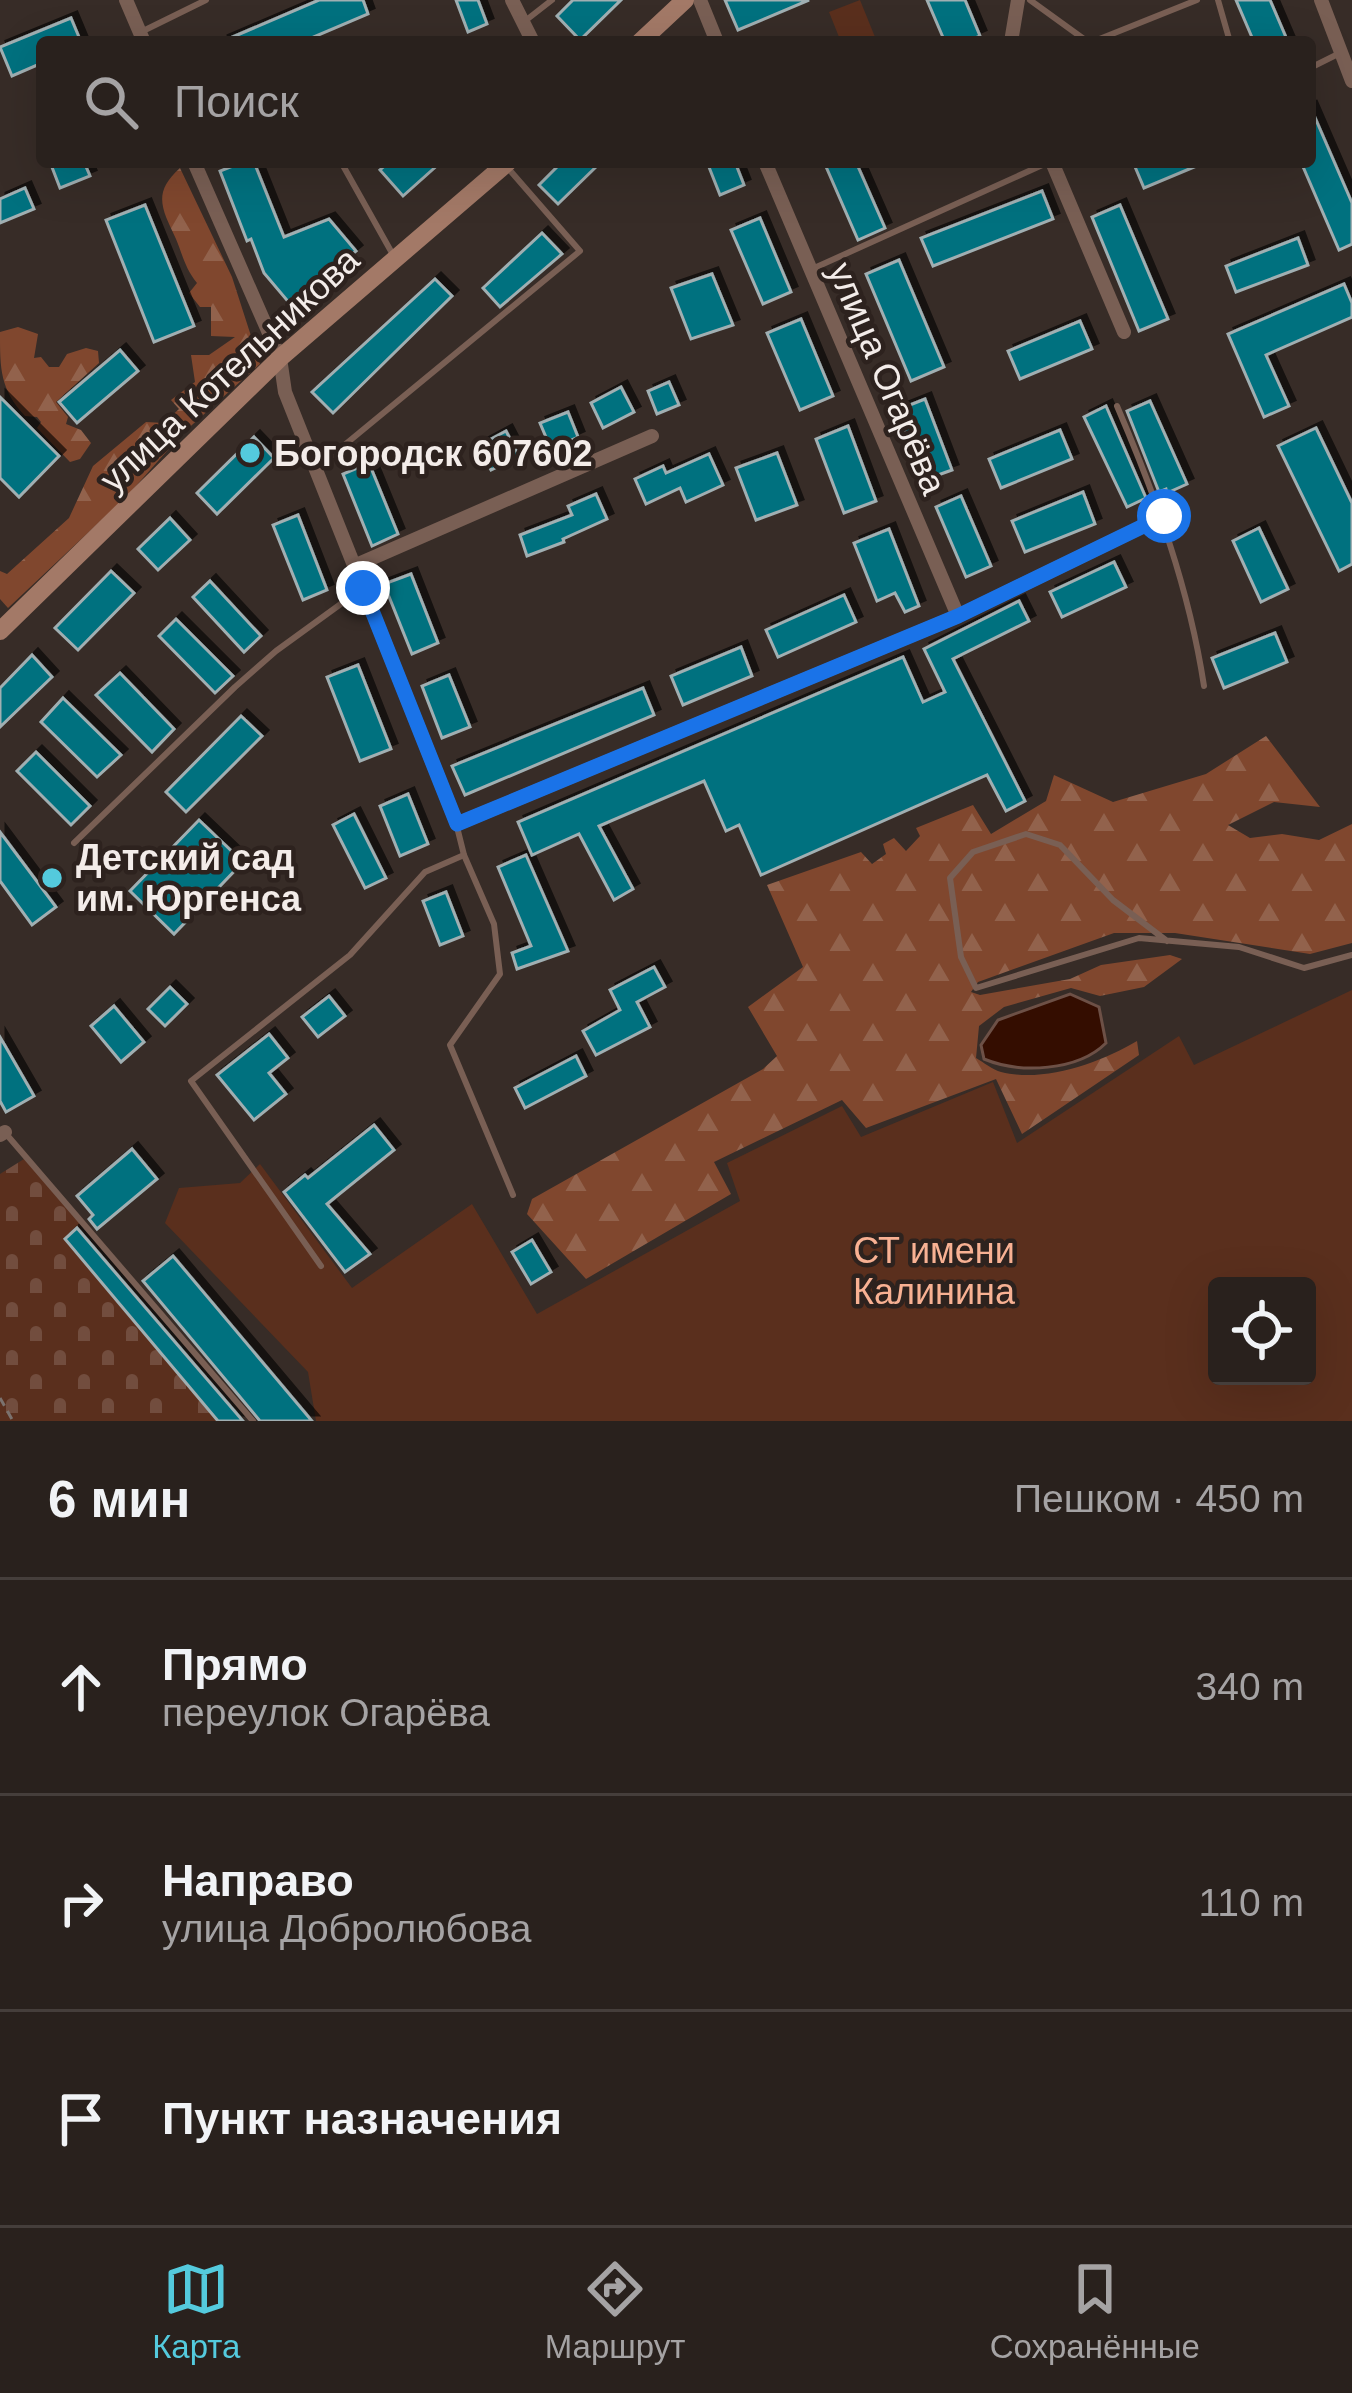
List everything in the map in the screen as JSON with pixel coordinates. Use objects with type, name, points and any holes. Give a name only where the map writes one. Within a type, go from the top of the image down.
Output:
[{"type":"street","points":[[126,0],[142,36]]},
{"type":"street","points":[[512,0],[529,36]]},
{"type":"street","points":[[646,36],[685,0]]},
{"type":"street","points":[[700,0],[715,36]]},
{"type":"street","points":[[1012,36],[1018,0]]},
{"type":"street","points":[[1321,0],[1352,81]]},
{"type":"street","points":[[197,168],[280,358],[285,392],[457,824],[958,616],[1164,516]]},
{"type":"street","name":"улица Котельникова","points":[[2,625],[280,358],[500,168]]},
{"type":"street","name":"улица Огарёва","points":[[767,168],[958,616]]},
{"type":"street","points":[[1054,168],[1124,332]]},
{"type":"street","points":[[354,566],[652,436]]},
{"type":"lane","points":[[144,36],[206,0]]},
{"type":"lane","points":[[522,24],[552,0]]},
{"type":"lane","points":[[1030,0],[1081,36]]},
{"type":"lane","points":[[1105,36],[1197,0]]},
{"type":"lane","points":[[1218,0],[1228,36]]},
{"type":"lane","points":[[1316,65],[1341,52]]},
{"type":"lane","points":[[344,168],[396,261]]},
{"type":"lane","points":[[315,469],[580,251],[510,168]]},
{"type":"lane","points":[[808,271],[1038,168]]},
{"type":"lane","points":[[1117,406],[1164,516],[1204,686]]},
{"type":"lane","points":[[74,843],[235,687],[363,588]]},
{"type":"lane","points":[[457,824],[464,856],[494,924],[500,974],[450,1045],[513,1195]]},
{"type":"lane","points":[[1167,941],[1113,900],[1060,845],[1026,834],[973,852],[950,878],[961,957],[976,988],[1139,938],[1167,941],[1239,947],[1304,968],[1352,955]]},
{"type":"lane","points":[[321,1266],[191,1081],[350,955],[425,872],[464,856]]},
{"type":"lane","points":[[2,1134],[253,1421]]},
{"type":"path","points":[[0,1398],[13,1421]]},
{"type":"green space","points":[[860,0],[875,36],[839,36],[829,12]]},
{"type":"green space","points":[[180,168],[232,277],[260,364],[183,433],[127,496],[8,608],[0,599],[0,571],[7,574],[69,518],[93,466],[146,422],[164,423],[179,409],[171,400],[195,382],[191,355],[209,355],[235,337],[211,336],[211,307],[200,307],[189,293],[197,283],[162,202],[166,185]]},
{"type":"green space","points":[[18,327],[38,334],[34,358],[41,357],[49,367],[59,367],[67,354],[86,348],[98,351],[99,363],[56,402],[68,417],[66,424],[81,430],[91,443],[80,459],[70,462],[37,428],[41,422],[37,417],[25,416],[6,387],[0,332]]},
{"type":"green space","points":[[1266,736],[1320,807],[1274,802],[1228,825],[1250,838],[1282,834],[1319,840],[1352,824],[1352,943],[1310,954],[1175,933],[1114,933],[978,982],[971,992],[980,995],[1070,979],[1101,965],[1170,955],[1182,959],[1144,987],[1100,996],[1071,988],[1004,1007],[979,1026],[976,1058],[998,1071],[1018,1075],[1071,1069],[1137,1041],[1139,1055],[1022,1134],[996,1079],[866,1128],[842,1100],[714,1162],[731,1194],[586,1279],[527,1214],[532,1199],[763,1069],[777,1056],[748,1007],[803,967],[767,885],[861,852],[872,864],[886,854],[883,844],[894,838],[906,851],[920,836],[916,828],[973,805],[991,834],[1046,801],[1054,775],[1113,802],[1206,774]]},
{"type":"green space","name":"СТ имени Калинина","points":[[1352,990],[1352,1421],[316,1421],[308,1372],[165,1223],[179,1188],[240,1183],[260,1164],[352,1288],[472,1204],[537,1314],[740,1201],[727,1163],[842,1106],[861,1137],[993,1082],[1017,1143],[1179,1036],[1194,1065]]},
{"type":"green space","points":[[24,1159],[82,1224],[65,1240],[218,1421],[0,1421],[0,1174]]},
{"type":"shaded area","points":[[1070,994],[1099,1007],[1106,1043],[1080,1059],[1048,1067],[1014,1067],[984,1059],[981,1045],[998,1020]]},
{"type":"building","points":[[319,0],[363,0],[368,14],[316,36],[235,36]]},
{"type":"building","points":[[456,0],[478,0],[487,24],[468,32]]},
{"type":"building","points":[[573,0],[621,0],[584,36],[576,36],[557,16]]},
{"type":"building","points":[[725,0],[809,0],[738,30]]},
{"type":"building","points":[[927,0],[965,0],[980,36],[942,36]]},
{"type":"building","points":[[1236,0],[1270,0],[1285,36],[1251,36]]},
{"type":"building","points":[[71,18],[78,36],[36,36],[36,66],[12,76],[0,47]]},
{"type":"building","points":[[1316,120],[1352,203],[1352,244],[1339,250],[1304,168],[1316,168]]},
{"type":"building","points":[[52,168],[87,168],[90,176],[60,188]]},
{"type":"building","points":[[256,168],[284,237],[329,219],[356,251],[291,305],[264,273],[251,239],[247,241],[220,171]]},
{"type":"building","points":[[382,168],[434,168],[403,196]]},
{"type":"building","points":[[556,168],[595,168],[558,204],[539,185]]},
{"type":"building","points":[[709,168],[737,168],[744,185],[720,195]]},
{"type":"building","points":[[827,168],[859,168],[885,228],[858,240]]},
{"type":"building","points":[[1136,168],[1192,168],[1144,188]]},
{"type":"building","points":[[25,188],[34,209],[0,223],[0,199]]},
{"type":"building","points":[[1042,191],[1053,219],[933,266],[921,238]]},
{"type":"building","points":[[145,205],[194,326],[154,342],[106,220]]},
{"type":"building","points":[[1120,205],[1168,319],[1139,331],[1092,217]]},
{"type":"building","points":[[760,218],[791,292],[763,304],[731,230]]},
{"type":"building","points":[[542,233],[562,254],[500,307],[483,288]]},
{"type":"building","points":[[1298,238],[1308,265],[1236,292],[1226,266]]},
{"type":"building","points":[[899,260],[944,367],[911,381],[866,274]]},
{"type":"building","points":[[712,274],[733,325],[691,339],[671,288]]},
{"type":"building","points":[[435,279],[452,296],[333,413],[312,392]]},
{"type":"building","points":[[1344,284],[1352,317],[1266,355],[1289,406],[1264,417],[1228,334]]},
{"type":"building","points":[[801,319],[833,396],[800,410],[767,333]]},
{"type":"building","points":[[1080,321],[1092,349],[1020,379],[1008,351]]},
{"type":"building","points":[[120,350],[138,371],[77,423],[59,402]]},
{"type":"building","points":[[669,382],[679,405],[657,414],[648,391]]},
{"type":"building","points":[[621,387],[634,412],[603,428],[591,403]]},
{"type":"building","points":[[0,397],[59,456],[19,497],[0,478]]},
{"type":"building","points":[[925,399],[952,470],[924,480],[897,410]]},
{"type":"building","points":[[1150,401],[1187,484],[1167,493],[1166,489],[1159,492],[1127,411]]},
{"type":"building","points":[[1106,406],[1146,498],[1127,507],[1084,417]]},
{"type":"building","points":[[568,412],[578,437],[551,449],[540,423]]},
{"type":"building","points":[[848,426],[876,501],[844,513],[816,439]]},
{"type":"building","points":[[1316,428],[1352,503],[1352,564],[1339,571],[1278,446]]},
{"type":"building","points":[[1060,430],[1072,459],[1001,488],[989,459]]},
{"type":"building","points":[[506,431],[519,456],[491,470],[478,446]]},
{"type":"building","points":[[254,437],[274,458],[217,514],[197,493]]},
{"type":"building","points":[[777,453],[797,505],[756,520],[736,468]]},
{"type":"building","points":[[709,454],[723,485],[686,502],[680,488],[646,504],[635,479],[663,466],[666,473]]},
{"type":"building","points":[[369,463],[398,534],[372,546],[343,474]]},
{"type":"building","points":[[1083,492],[1095,524],[1025,552],[1012,521]]},
{"type":"building","points":[[596,494],[607,519],[527,556],[520,535],[572,515],[568,506]]},
{"type":"building","points":[[961,496],[991,566],[966,577],[936,507]]},
{"type":"building","points":[[298,515],[327,590],[303,600],[273,525]]},
{"type":"building","points":[[170,518],[190,540],[158,570],[138,549]]},
{"type":"building","points":[[1259,528],[1288,589],[1261,602],[1233,541]]},
{"type":"building","points":[[889,529],[919,606],[905,612],[895,593],[877,601],[854,543]]},
{"type":"building","points":[[1114,562],[1126,587],[1062,617],[1050,592]]},
{"type":"building","points":[[111,571],[134,593],[78,650],[55,628]]},
{"type":"building","points":[[411,574],[438,643],[412,654],[384,584]]},
{"type":"building","points":[[210,581],[261,636],[244,652],[193,597]]},
{"type":"building","points":[[844,595],[856,622],[778,657],[766,630]]},
{"type":"building","points":[[1019,601],[1029,621],[953,659],[1025,801],[1006,811],[987,775],[761,875],[739,825],[726,831],[704,781],[599,826],[633,889],[614,900],[579,834],[532,855],[518,822],[903,657],[923,702],[945,692],[924,649]]},
{"type":"building","points":[[176,619],[233,676],[215,693],[159,636]]},
{"type":"building","points":[[1275,633],[1287,662],[1224,688],[1212,658]]},
{"type":"building","points":[[741,647],[752,676],[683,705],[671,676]]},
{"type":"building","points":[[32,655],[52,677],[0,727],[0,688]]},
{"type":"building","points":[[358,665],[391,749],[360,761],[327,677]]},
{"type":"building","points":[[120,673],[174,729],[152,752],[96,695]]},
{"type":"building","points":[[449,675],[470,727],[442,738],[422,686]]},
{"type":"building","points":[[643,688],[654,715],[465,795],[452,766]]},
{"type":"building","points":[[63,698],[121,755],[97,777],[41,722]]},
{"type":"building","points":[[241,716],[262,736],[186,812],[166,792]]},
{"type":"building","points":[[36,752],[90,806],[71,825],[17,771]]},
{"type":"building","points":[[408,794],[428,844],[400,856],[380,806]]},
{"type":"building","points":[[354,814],[386,878],[365,888],[333,825]]},
{"type":"building","points":[[199,820],[243,862],[174,934],[130,891]]},
{"type":"building","points":[[0,832],[56,907],[32,925],[0,881]]},
{"type":"building","points":[[526,855],[568,951],[517,969],[512,953],[531,946],[498,867]]},
{"type":"building","points":[[446,892],[463,936],[440,945],[423,901]]},
{"type":"building","points":[[654,967],[665,987],[637,1002],[650,1027],[596,1055],[583,1031],[620,1010],[610,990]]},
{"type":"building","points":[[170,987],[187,1004],[165,1026],[148,1009]]},
{"type":"building","points":[[329,996],[345,1016],[318,1037],[302,1017]]},
{"type":"building","points":[[114,1006],[144,1042],[121,1062],[91,1026]]},
{"type":"building","points":[[269,1034],[288,1058],[269,1073],[286,1094],[254,1120],[217,1075]]},
{"type":"building","points":[[0,1037],[34,1096],[6,1112],[0,1101]]},
{"type":"building","points":[[576,1056],[586,1076],[525,1108],[515,1088]]},
{"type":"building","points":[[374,1125],[394,1150],[327,1204],[370,1254],[345,1272],[284,1192]]},
{"type":"building","points":[[132,1149],[157,1179],[97,1229],[89,1219],[93,1215],[77,1196]]},
{"type":"building","points":[[77,1228],[243,1421],[218,1421],[65,1239]]},
{"type":"building","points":[[532,1240],[551,1272],[531,1284],[512,1252]]},
{"type":"building","points":[[173,1256],[312,1421],[260,1421],[143,1281]]},
{"type":"place","name":"Богородск 607602","points":[[250,453]]},
{"type":"place","name":"Детский сад им. Юргенса","points":[[52,878]]},
{"type":"route","points":[[363,588],[457,824],[958,616],[1164,516]]}]
